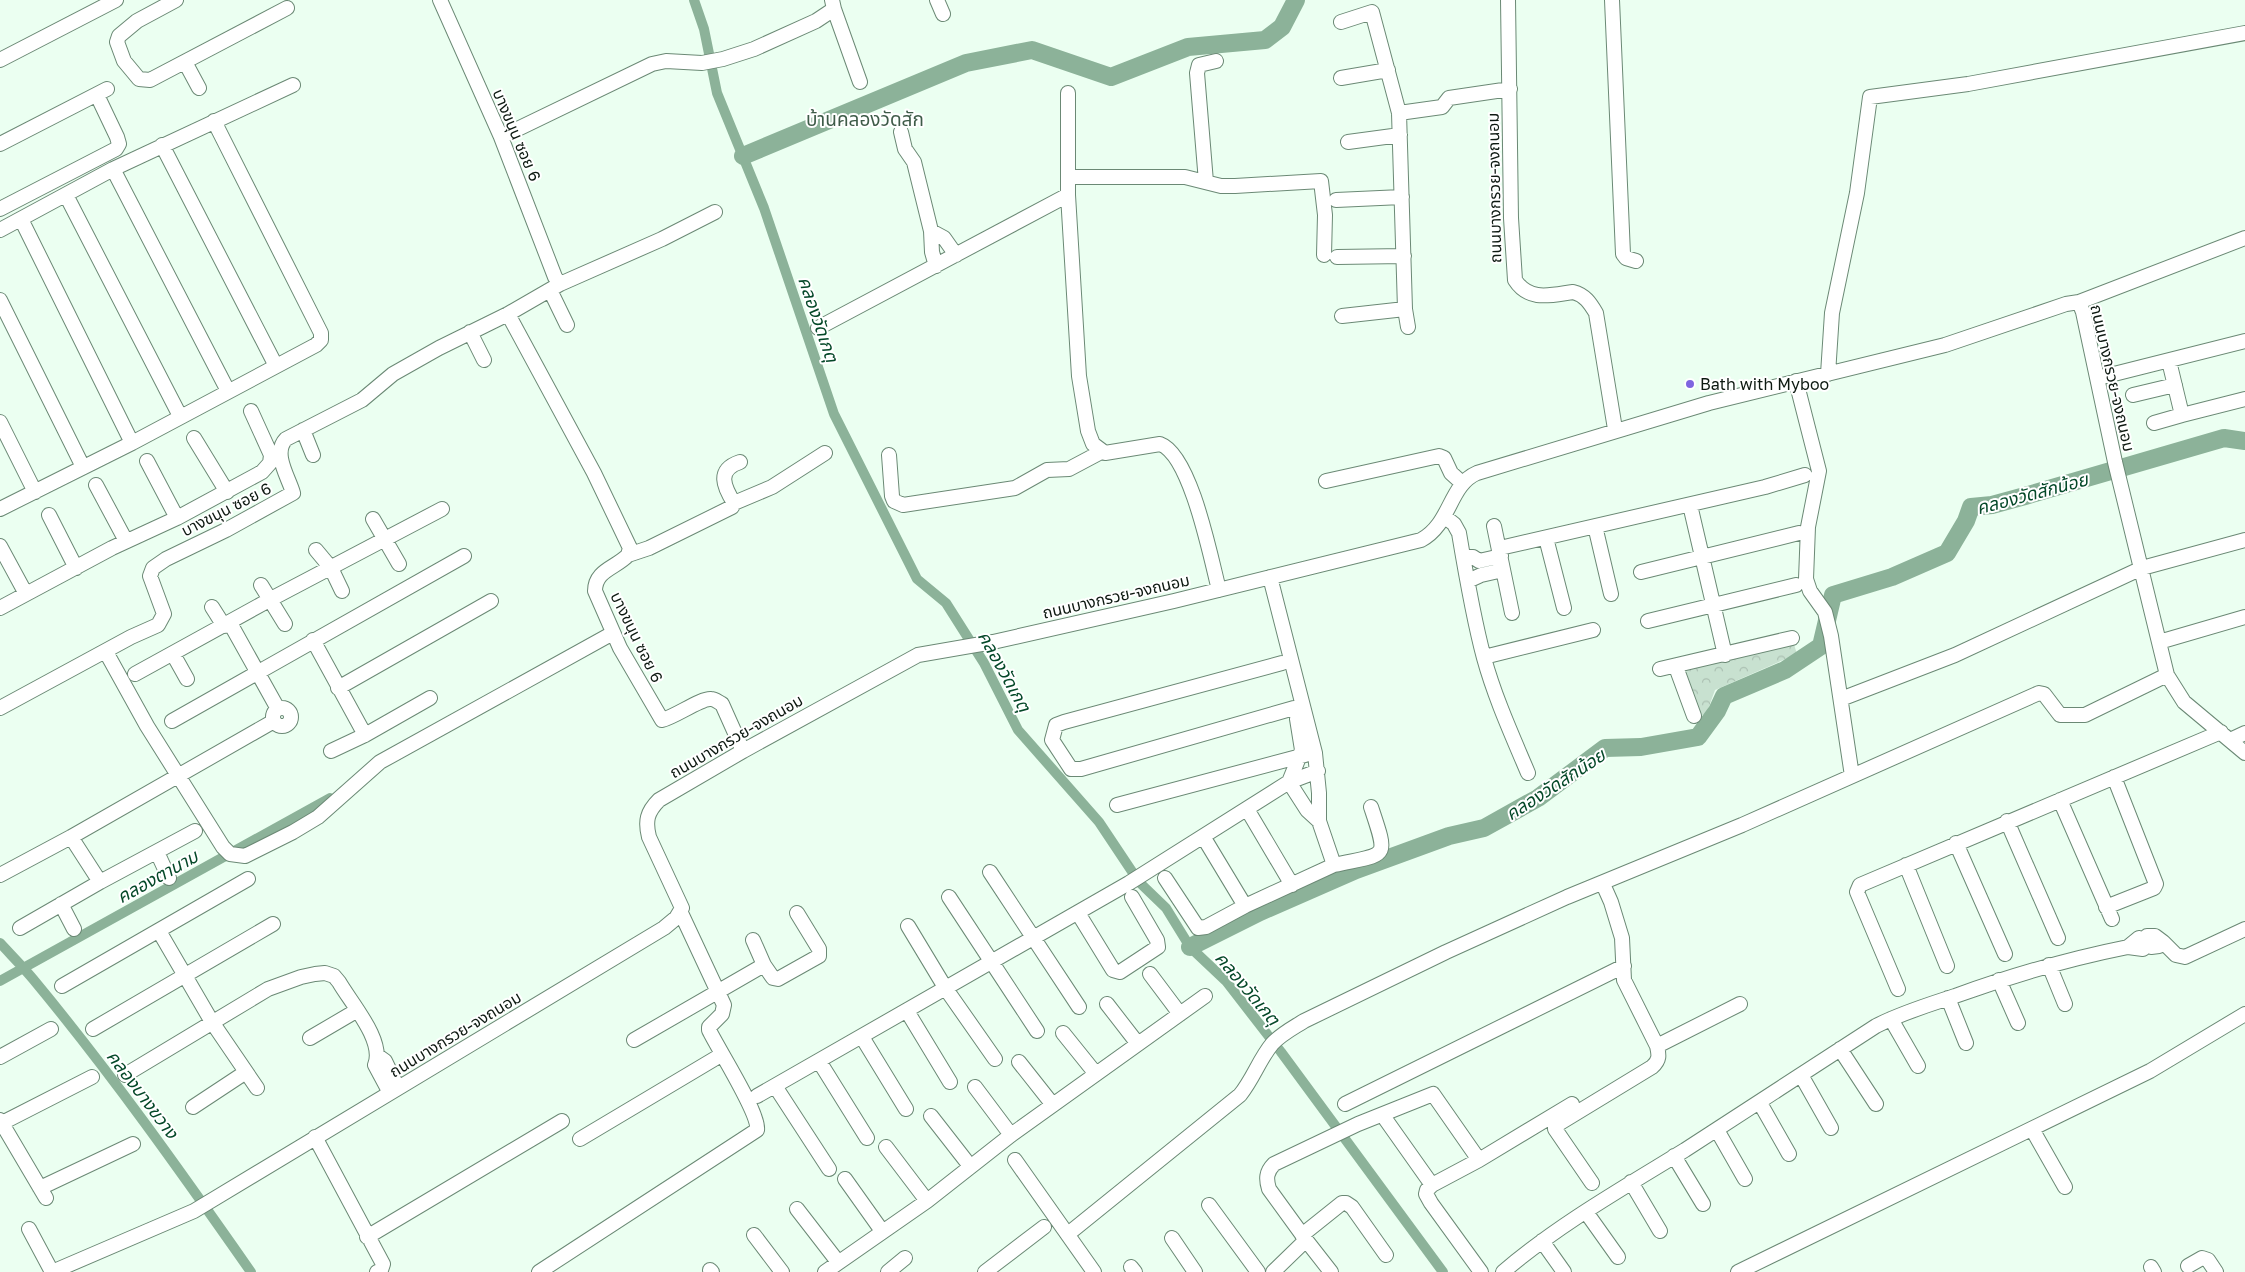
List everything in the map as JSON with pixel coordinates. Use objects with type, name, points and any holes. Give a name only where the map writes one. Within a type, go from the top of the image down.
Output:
[{"type":"street","points":[[0,60],[116,0]]},
{"type":"street","points":[[176,0],[137,21],[122,32],[118,42],[124,61],[133,73],[144,80],[150,80],[287,8]]},
{"type":"street","name":"บางขนุน ซอย 6","points":[[440,0],[501,137],[555,277],[555,287]]},
{"type":"street","points":[[937,0],[943,14]]},
{"type":"street","name":"ถนนบางกรวย-จงถนอม","points":[[1508,0],[1512,244],[1515,280],[1530,294],[1538,296],[1573,292],[1590,303],[1596,313],[1615,430]]},
{"type":"street","points":[[1612,0],[1623,254],[1626,258],[1636,261]]},
{"type":"street","points":[[501,137],[659,61],[702,63],[723,59],[754,49],[816,21],[833,4],[860,82]]},
{"type":"street","points":[[1341,22],[1372,12],[1399,113],[1405,308],[1408,327]]},
{"type":"street","points":[[1828,374],[1831,323],[1857,193],[1870,97],[1968,84],[2245,33]]},
{"type":"street","points":[[1206,182],[1197,73],[1200,65],[1216,60]]},
{"type":"street","points":[[185,62],[199,88]]},
{"type":"street","points":[[1341,78],[1388,70]]},
{"type":"street","points":[[0,230],[162,145],[294,84]]},
{"type":"street","points":[[1399,113],[1442,107],[1449,98],[1510,89]]},
{"type":"street","points":[[0,144],[102,92],[119,144],[117,148],[0,209]]},
{"type":"street","points":[[1068,93],[1070,177],[1068,195],[1079,376],[1092,444],[1101,452]]},
{"type":"street","points":[[0,508],[132,443],[316,345],[321,340],[321,333],[214,121]]},
{"type":"street","points":[[901,132],[905,149],[914,162],[932,231],[932,252],[936,266]]},
{"type":"street","points":[[1348,142],[1400,135]]},
{"type":"street","points":[[162,145],[276,366]]},
{"type":"street","points":[[112,170],[228,391]]},
{"type":"street","points":[[1070,177],[1186,177],[1235,186],[1321,181],[1330,256],[1404,256]]},
{"type":"street","points":[[66,195],[180,416]]},
{"type":"street","points":[[818,328],[1068,195]]},
{"type":"street","points":[[1336,200],[1402,197]]},
{"type":"street","name":"บางขนุน ซอย 6","points":[[106,652],[131,637],[158,625],[164,614],[150,576],[153,568],[161,562],[293,493],[280,454],[286,439],[362,400],[393,374],[470,332],[508,314],[555,287],[662,239],[715,212]]},
{"type":"street","points":[[21,219],[132,443]]},
{"type":"street","points":[[932,231],[944,238],[956,255]]},
{"type":"street","points":[[2079,302],[2245,238]]},
{"type":"street","points":[[555,287],[567,325]]},
{"type":"street","points":[[0,300],[83,467]]},
{"type":"street","name":"ถนนบางกรวย-จงถนอม","points":[[59,1271],[190,1213],[664,928],[681,913],[681,902],[649,837],[646,824],[647,816],[659,800],[918,655],[993,642],[1219,590],[1421,540],[1435,531],[1467,477],[1477,473],[1709,402],[1945,345],[2060,305],[2079,302],[2098,378],[2115,462],[2120,476],[2167,675],[2184,702],[2245,753]]},
{"type":"street","points":[[1342,316],[1405,308]]},
{"type":"street","points":[[508,314],[594,474],[630,548],[628,555],[640,552],[664,541],[732,507],[734,503],[772,487],[825,453]]},
{"type":"street","points":[[470,332],[484,360]]},
{"type":"street","points":[[2098,378],[2245,341]]},
{"type":"street","points":[[2169,361],[2182,415]]},
{"type":"street","points":[[1796,381],[1819,471],[1808,527],[1806,579],[1810,591],[1825,612],[1832,636],[1852,776]]},
{"type":"street","points":[[2133,395],[2175,386]]},
{"type":"street","points":[[2154,423],[2245,399]]},
{"type":"street","points":[[0,608],[126,541],[177,518],[262,472],[270,463],[270,449],[252,411]]},
{"type":"street","points":[[0,422],[34,492]]},
{"type":"street","points":[[303,430],[312,455]]},
{"type":"street","points":[[194,438],[227,492]]},
{"type":"street","points":[[888,455],[892,496],[894,501],[903,505],[1015,488],[1047,470],[1069,469],[1101,452],[1110,453],[1160,444],[1172,452],[1191,488],[1202,520],[1219,590]]},
{"type":"street","points":[[1326,481],[1439,456],[1444,458],[1451,472],[1462,483]]},
{"type":"street","points":[[147,460],[177,518]]},
{"type":"street","points":[[734,503],[725,488],[725,476],[730,466],[740,462]]},
{"type":"street","points":[[1468,581],[1480,568],[1546,538],[1690,506],[1805,475]]},
{"type":"street","points":[[96,485],[126,541]]},
{"type":"street","points":[[1690,506],[1725,655]]},
{"type":"street","points":[[135,674],[227,625],[271,599],[442,509]]},
{"type":"street","points":[[49,514],[76,568]]},
{"type":"street","points":[[1445,517],[1457,528],[1484,657],[1503,714],[1528,773]]},
{"type":"street","points":[[373,519],[386,538],[399,564]]},
{"type":"street","points":[[1494,526],[1512,612]]},
{"type":"street","points":[[1595,526],[1611,594]]},
{"type":"street","points":[[1641,572],[1799,533]]},
{"type":"street","points":[[1546,538],[1564,608]]},
{"type":"street","points":[[1841,699],[1955,655],[2142,568],[2245,540]]},
{"type":"street","points":[[0,546],[26,594]]},
{"type":"street","points":[[316,550],[331,568],[342,591]]},
{"type":"street","name":"บางขนุน ซอย 6","points":[[628,555],[604,572],[595,584],[595,591],[613,634],[636,678],[662,720],[670,718],[708,699],[716,700],[722,704],[743,752]]},
{"type":"street","points":[[172,720],[464,556]]},
{"type":"street","points":[[1463,557],[1472,557],[1480,568]]},
{"type":"street","points":[[1265,578],[1296,703],[1314,753],[1318,771],[1319,821],[1334,865]]},
{"type":"street","points":[[261,585],[285,624]]},
{"type":"street","points":[[1648,621],[1796,585]]},
{"type":"street","points":[[338,688],[491,601]]},
{"type":"street","points":[[0,875],[180,775],[276,715],[259,672],[227,625],[212,607]]},
{"type":"street","points":[[2159,642],[2245,617]]},
{"type":"street","points":[[1484,657],[1592,630]]},
{"type":"street","points":[[0,708],[106,652],[147,726],[180,775],[223,847],[230,854],[245,856],[318,817],[380,762],[613,634]]},
{"type":"street","points":[[1660,669],[1676,667],[1792,638]]},
{"type":"street","points":[[313,640],[365,735]]},
{"type":"street","points":[[173,654],[187,680]]},
{"type":"street","points":[[1284,657],[1064,722],[1056,725],[1052,740],[1072,769],[1080,769],[1296,703]]},
{"type":"street","points":[[1676,667],[1694,716]]},
{"type":"street","points":[[1068,1234],[1240,1095],[1250,1083],[1266,1054],[1282,1034],[1304,1021],[1446,952],[1567,897],[1603,884],[2039,693],[2044,694],[2060,715],[2078,716],[2167,675]]},
{"type":"street","points":[[331,751],[365,735],[430,698]]},
{"type":"street","points":[[1289,782],[1300,756],[1302,745],[1296,703]]},
{"type":"street","points":[[1898,989],[1857,892],[1860,885],[2114,777],[2226,736],[2245,733]]},
{"type":"street","points":[[1117,805],[1314,753]]},
{"type":"street","points":[[757,1096],[1078,913],[1131,890],[1154,868],[1204,838],[1289,782],[1318,771]]},
{"type":"street","points":[[2060,800],[2109,913],[2154,888],[2156,884],[2114,777]]},
{"type":"street","points":[[1289,782],[1307,810],[1319,821]]},
{"type":"street","points":[[1165,878],[1198,928],[1206,927],[1245,906],[1334,865],[1378,856],[1382,850],[1383,843],[1371,807]]},
{"type":"street","points":[[1247,809],[1292,885]]},
{"type":"street","points":[[2007,821],[2058,938]]},
{"type":"street","points":[[20,928],[195,831]]},
{"type":"street","points":[[71,837],[100,882]]},
{"type":"street","points":[[1204,838],[1245,906]]},
{"type":"street","points":[[1956,843],[2005,954]]},
{"type":"street","points":[[157,852],[170,878]]},
{"type":"street","points":[[1906,865],[1946,966]]},
{"type":"street","points":[[990,872],[1079,1007]]},
{"type":"street","points":[[62,986],[248,879]]},
{"type":"street","points":[[1592,1183],[1555,1129],[1555,1126],[1652,1067],[1658,1062],[1659,1055],[1657,1046],[1624,980],[1622,938],[1611,902],[1603,884]]},
{"type":"street","points":[[1078,913],[1113,970],[1120,972],[1158,947],[1157,940],[1131,890]]},
{"type":"street","points":[[949,896],[994,962],[1037,1031]]},
{"type":"street","points":[[61,904],[74,929]]},
{"type":"street","points":[[539,1272],[754,1134],[758,1125],[748,1101],[721,1055],[709,1030],[709,1026],[722,1014],[724,1008],[681,913]]},
{"type":"street","points":[[753,940],[764,965],[773,978],[778,979],[819,956],[819,950],[797,913]]},
{"type":"street","points":[[93,1029],[273,924]]},
{"type":"street","points":[[908,926],[946,988],[995,1058]]},
{"type":"street","points":[[1502,1272],[1542,1241],[1632,1182],[1890,1019],[1999,980],[2049,965],[2145,943],[2185,957],[2245,929]]},
{"type":"street","points":[[158,931],[212,1022],[257,1088]]},
{"type":"street","points":[[634,1040],[764,965]]},
{"type":"street","points":[[2049,965],[2065,1004]]},
{"type":"street","points":[[1345,1104],[1624,966]]},
{"type":"street","points":[[125,1075],[268,989],[301,977],[325,973],[334,976],[339,982],[376,1042],[378,1056],[385,1061],[394,1090]]},
{"type":"street","points":[[1150,974],[1180,1014]]},
{"type":"street","points":[[1999,980],[2018,1023]]},
{"type":"street","points":[[825,1272],[926,1201],[1011,1135],[1205,996]]},
{"type":"street","points":[[1948,998],[1966,1043]]},
{"type":"street","points":[[1107,1004],[1138,1044]]},
{"type":"street","points":[[1657,1046],[1740,1004]]},
{"type":"street","points":[[310,1038],[356,1011]]},
{"type":"street","points":[[907,1011],[950,1082]]},
{"type":"street","points":[[1738,1272],[2150,1071],[2245,1014]]},
{"type":"street","points":[[1890,1019],[1918,1066]]},
{"type":"street","points":[[0,1057],[51,1029]]},
{"type":"street","points":[[1064,1033],[1096,1074]]},
{"type":"street","points":[[862,1037],[906,1109]]},
{"type":"street","points":[[1840,1049],[1876,1104]]},
{"type":"street","points":[[580,1140],[721,1055]]},
{"type":"street","points":[[819,1061],[867,1138]]},
{"type":"street","points":[[1019,1062],[1053,1105]]},
{"type":"street","points":[[193,1107],[246,1072]]},
{"type":"street","points":[[1800,1075],[1831,1128]]},
{"type":"street","points":[[92,1077],[1,1123],[43,1193],[133,1144]]},
{"type":"street","points":[[775,1086],[829,1169]]},
{"type":"street","points":[[976,1087],[1011,1135]]},
{"type":"street","points":[[1331,1272],[1269,1189],[1266,1180],[1268,1170],[1274,1164],[1330,1136],[1433,1094],[1479,1160]]},
{"type":"street","points":[[1481,1272],[1426,1194],[1426,1190],[1588,1095]]},
{"type":"street","points":[[1760,1102],[1789,1154]]},
{"type":"street","points":[[931,1116],[970,1166]]},
{"type":"street","points":[[1386,1120],[1432,1185]]},
{"type":"street","points":[[367,1237],[562,1121]]},
{"type":"street","points":[[2032,1129],[2065,1187]]},
{"type":"street","points":[[1717,1130],[1745,1179]]},
{"type":"street","points":[[315,1138],[367,1237],[384,1264],[381,1270],[377,1272]]},
{"type":"street","points":[[886,1147],[926,1201]]},
{"type":"street","points":[[1674,1156],[1704,1204]]},
{"type":"street","points":[[1014,1160],[1094,1272]]},
{"type":"street","points":[[844,1179],[882,1231]]},
{"type":"street","points":[[1632,1182],[1660,1230]]},
{"type":"street","points":[[1273,1272],[1304,1237],[1342,1204],[1346,1203],[1352,1207],[1386,1255]]},
{"type":"street","points":[[1209,1206],[1258,1272]]},
{"type":"street","points":[[797,1209],[838,1262]]},
{"type":"street","points":[[1586,1212],[1618,1257]]},
{"type":"street","points":[[985,1272],[1044,1227]]},
{"type":"street","points":[[29,1229],[59,1271]]},
{"type":"street","points":[[754,1236],[782,1272]]},
{"type":"street","points":[[1172,1238],[1195,1272]]},
{"type":"street","points":[[1542,1241],[1564,1272]]},
{"type":"street","points":[[888,1272],[905,1258]]},
{"type":"street","points":[[2188,1266],[2202,1258],[2208,1260],[2216,1272]]},
{"type":"green space","points":[[1792,638],[1797,654],[1715,690],[1707,712],[1700,717],[1676,663]]},
{"type":"waterway","name":"คลองวัดเกตุ","points":[[694,0],[704,29],[717,93],[764,208],[834,414],[917,579],[946,603],[984,663],[1018,730],[1099,822],[1139,882],[1166,908],[1190,947],[1226,981],[1281,1052],[1443,1272]]},
{"type":"waterway","points":[[743,156],[966,63],[1032,50],[1111,77],[1188,47],[1265,40],[1282,27],[1296,0]]},
{"type":"waterway","name":"คลองวัดสักน้อย","points":[[1190,947],[1260,912],[1356,870],[1449,836],[1484,828],[1538,798],[1605,748],[1641,747],[1698,737],[1717,711],[1724,696],[1785,670],[1821,646],[1833,595],[1892,577],[1947,553],[1966,521],[1971,507],[1992,505],[2224,438],[2245,441]]},
{"type":"waterway","name":"คลองตานาม","points":[[0,981],[330,798]]},
{"type":"waterway","name":"คลองบางขวาง","points":[[0,943],[33,979],[90,1050],[172,1160],[251,1272]]},
{"type":"place","name":"Bath with Myboo","points":[[1690,384]]},
{"type":"district","name":"บ้านคลองวัดสัก","points":[[865,118]]}]
